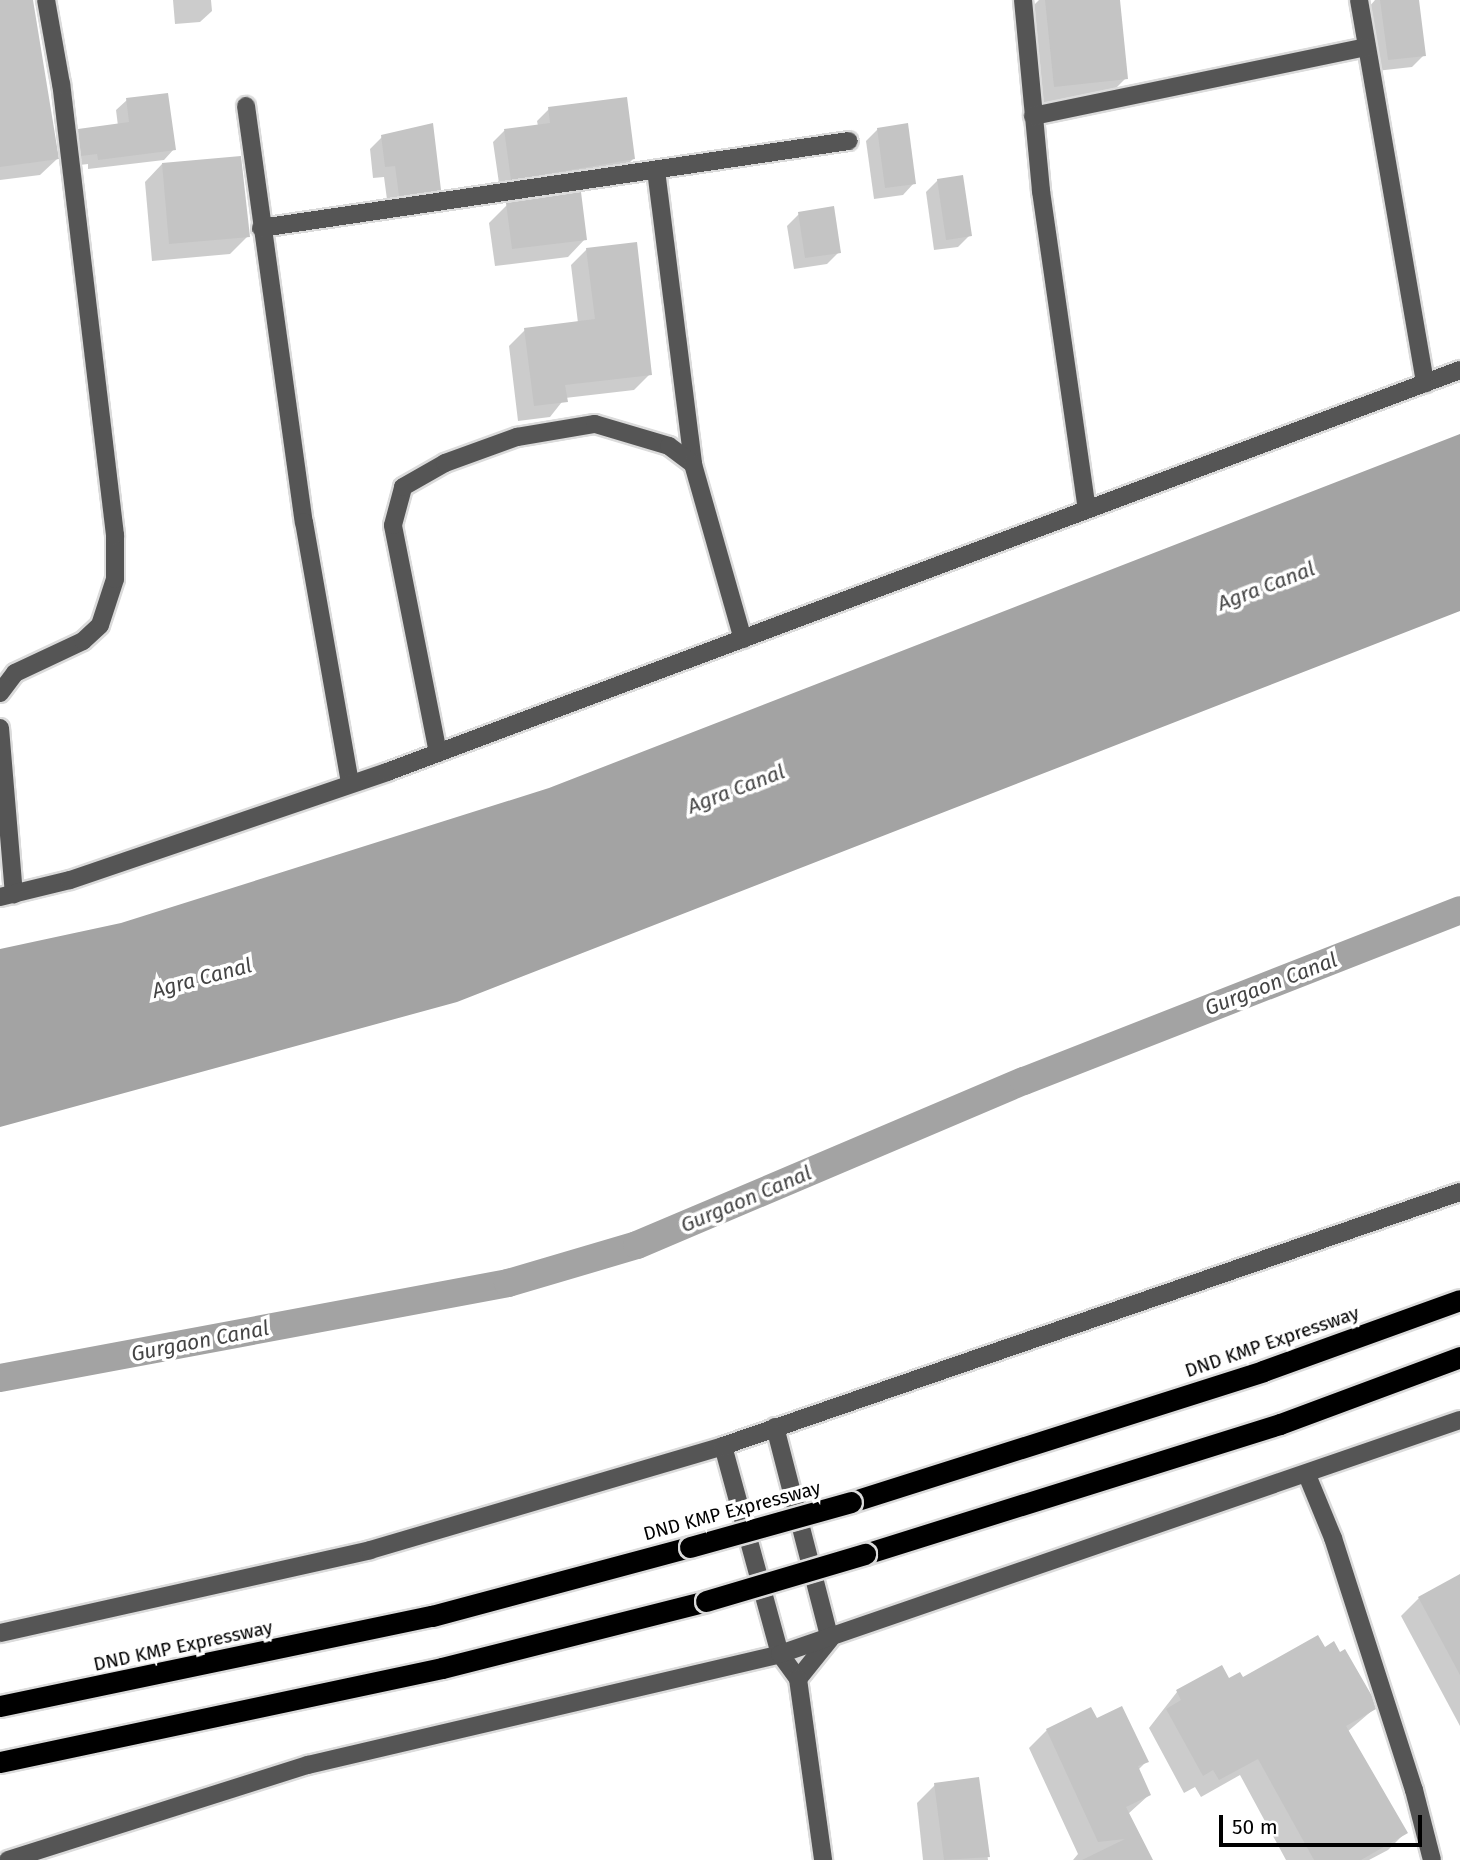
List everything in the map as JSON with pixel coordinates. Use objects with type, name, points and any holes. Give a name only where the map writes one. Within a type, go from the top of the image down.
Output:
[{"type":"highway","name":"DND KMP Expressway","points":[[0,1706],[432,1616],[690,1547],[851,1502],[1250,1375],[1460,1300]]},
{"type":"highway","points":[[0,1762],[442,1668],[706,1601],[1280,1424],[1460,1357]]},
{"type":"street","points":[[0,693],[15,673],[83,640],[100,625],[115,579],[116,535],[61,84],[46,0]]},
{"type":"street","points":[[1023,0],[1033,116],[1087,509]]},
{"type":"street","points":[[1359,0],[1424,383]]},
{"type":"street","points":[[1033,116],[1366,47]]},
{"type":"street","points":[[246,106],[303,522],[350,784]]},
{"type":"street","points":[[261,228],[849,141]]},
{"type":"street","points":[[656,170],[693,464],[743,639]]},
{"type":"street","points":[[0,728],[7,896],[70,880],[350,784],[1460,370]]},
{"type":"street","points":[[438,752],[394,546],[393,525],[403,487],[445,463],[517,437],[595,424],[647,437],[693,464]]},
{"type":"street","points":[[0,1633],[370,1550],[723,1446],[1460,1192]]},
{"type":"street","points":[[8,1860],[308,1765],[780,1654],[830,1639],[1460,1420]]},
{"type":"street","points":[[775,1427],[830,1639]]},
{"type":"street","points":[[723,1446],[780,1654],[798,1679],[823,1860]]},
{"type":"street","points":[[1307,1475],[1334,1538],[1414,1790],[1432,1860]]},
{"type":"street","points":[[798,1679],[830,1639]]},
{"type":"water","name":"Agra Canal","points":[[1460,434],[1460,611],[457,1002],[0,1127],[0,949],[121,923],[549,788]]},
{"type":"building","points":[[0,0],[33,0],[59,159],[0,167]]},
{"type":"building","points":[[1045,0],[1120,0],[1128,79],[1054,87]]},
{"type":"building","points":[[1380,0],[1419,0],[1426,56],[1388,60]]},
{"type":"building","points":[[168,93],[176,150],[98,160],[97,154],[81,156],[78,129],[129,122],[126,98]]},
{"type":"building","points":[[627,97],[635,159],[511,180],[504,129],[550,123],[548,107]]},
{"type":"building","points":[[433,123],[441,190],[399,196],[395,166],[385,167],[381,135]]},
{"type":"building","points":[[908,123],[916,184],[885,188],[877,128]]},
{"type":"building","points":[[241,156],[250,237],[169,244],[162,163]]},
{"type":"building","points":[[963,175],[972,236],[946,240],[937,179]]},
{"type":"building","points":[[581,192],[587,240],[512,249],[506,203]]},
{"type":"building","points":[[834,206],[841,253],[805,258],[798,212]]},
{"type":"building","points":[[637,242],[652,375],[565,385],[568,402],[534,406],[524,328],[595,319],[586,248]]},
{"type":"building","points":[[1460,1574],[1460,1675],[1418,1597]]},
{"type":"building","points":[[1318,1635],[1325,1647],[1334,1641],[1340,1652],[1345,1649],[1372,1696],[1376,1709],[1346,1726],[1408,1833],[1361,1860],[1314,1860],[1258,1759],[1219,1780],[1213,1770],[1203,1776],[1166,1709],[1181,1700],[1176,1690],[1222,1665],[1229,1678],[1240,1672],[1243,1677]]},
{"type":"building","points":[[1122,1706],[1149,1762],[1138,1766],[1151,1795],[1126,1807],[1153,1860],[1082,1860],[1125,1839],[1098,1842],[1046,1729],[1091,1707],[1097,1718]]},
{"type":"building","points":[[979,1777],[990,1857],[944,1860],[934,1783]]},
{"type":"waterway","name":"Gurgaon Canal","points":[[0,1378],[508,1283],[637,1245],[1024,1081],[1460,910]]}]
